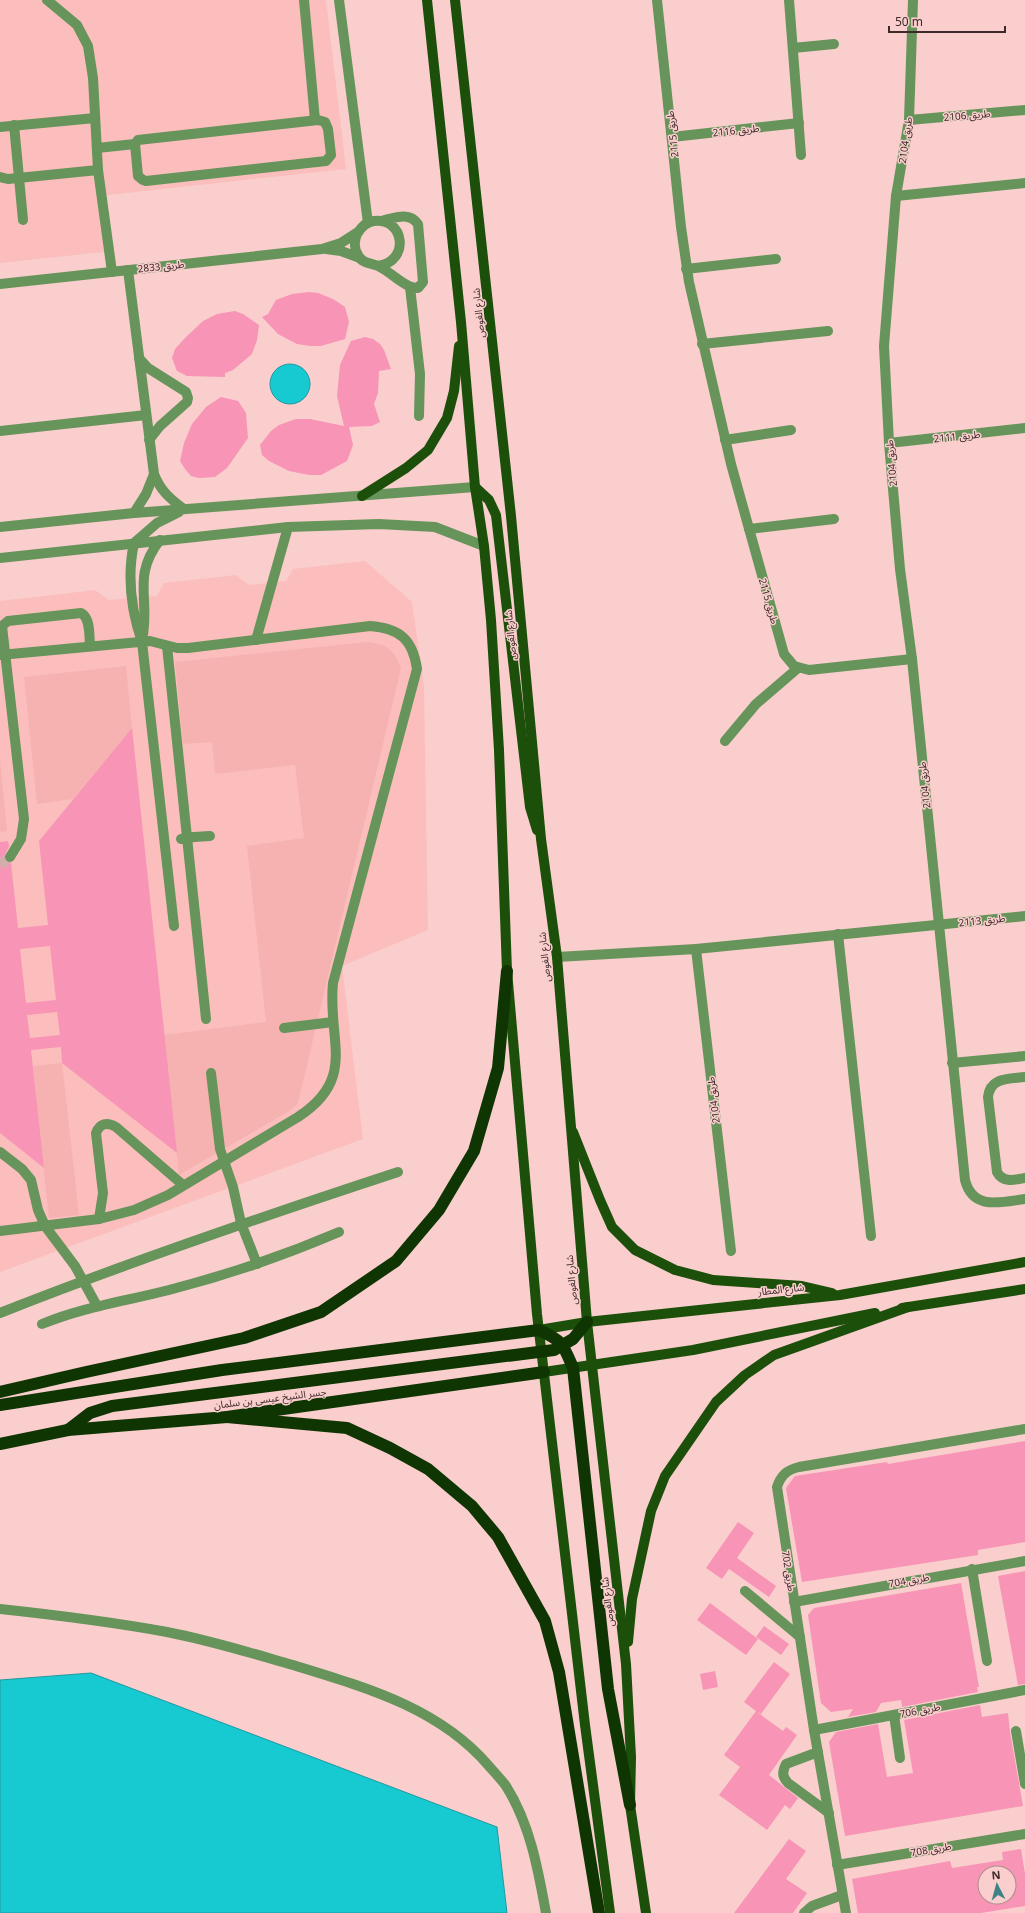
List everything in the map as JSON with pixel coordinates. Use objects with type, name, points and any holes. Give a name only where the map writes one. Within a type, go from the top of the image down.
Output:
[{"type":"highway","points":[[0,1392],[244,1338],[321,1312],[396,1261],[440,1210],[474,1151],[498,1068],[507,971]]},
{"type":"highway","points":[[68,1430],[90,1413],[112,1406],[554,1350],[564,1345],[576,1335],[587,1322]]},
{"type":"highway","points":[[0,1404],[222,1370],[539,1330],[556,1338],[564,1345],[573,1368],[608,1688],[630,1805]]},
{"type":"highway","name":"جسر الشيخ عيسى بن سلمان","points":[[0,1444],[68,1430],[227,1417],[544,1372]]},
{"type":"highway","points":[[227,1417],[347,1428],[390,1448],[428,1469],[472,1506],[498,1537],[545,1621],[553,1646],[559,1672],[599,1913]]},
{"type":"main road","name":"شارع الغوص","points":[[427,0],[461,322],[475,487],[484,546],[495,691],[507,971],[541,1352],[584,1725],[610,1913]]},
{"type":"main road","name":"شارع الغوص","points":[[455,0],[512,516],[541,839],[557,958],[569,1121],[587,1322],[626,1664],[631,1757],[630,1805],[646,1913]]},
{"type":"main road","points":[[362,496],[406,468],[428,450],[447,418],[454,391],[461,322]]},
{"type":"main road","points":[[475,487],[489,500],[496,515],[530,807],[532,817],[541,839]]},
{"type":"main road","points":[[569,1121],[612,1227],[635,1250],[675,1270],[713,1280],[802,1286],[840,1295]]},
{"type":"main road","name":"شارع المطار","points":[[539,1330],[587,1322],[840,1295],[1025,1262]]},
{"type":"main road","points":[[544,1372],[693,1350],[908,1307],[1025,1289]]},
{"type":"main road","points":[[626,1664],[632,1599],[651,1511],[665,1476],[716,1402],[745,1375],[774,1355],[908,1307]]},
{"type":"street","points":[[47,0],[77,25],[86,39],[91,62],[96,118],[98,170],[112,272]]},
{"type":"street","points":[[304,0],[315,120]]},
{"type":"street","points":[[339,0],[368,223]]},
{"type":"street","name":"طريق 2115","points":[[657,0],[686,269],[725,440],[784,654],[791,663],[798,668]]},
{"type":"street","points":[[789,0],[802,155]]},
{"type":"street","name":"طريق 2104","points":[[913,0],[909,120],[896,196],[884,346],[889,444],[900,569],[912,659],[965,1180],[973,1197],[985,1202],[991,1203],[1025,1200]]},
{"type":"street","points":[[793,48],[834,44]]},
{"type":"street","name":"طريق 2106","points":[[909,120],[1025,110]]},
{"type":"street","points":[[0,127],[96,118]]},
{"type":"street","points":[[97,148],[135,144],[141,139],[322,120],[327,125],[331,155],[326,160],[146,181],[138,176],[135,144]]},
{"type":"street","name":"طريق 2116","points":[[672,137],[799,123]]},
{"type":"street","points":[[14,125],[23,220]]},
{"type":"street","points":[[0,177],[8,179],[98,170]]},
{"type":"street","points":[[896,196],[1025,183]]},
{"type":"street","points":[[406,216],[415,220],[418,224],[424,278],[423,282],[418,288],[410,287],[378,266],[371,265],[360,258],[355,245],[358,232],[368,223],[381,221],[406,216]]},
{"type":"street","points":[[378,266],[390,262],[395,257],[400,245],[399,238],[393,227],[381,221]]},
{"type":"street","name":"طريق 2833","points":[[322,249],[341,242],[358,232]]},
{"type":"street","name":"طريق 2833","points":[[0,284],[322,249],[342,251],[360,258]]},
{"type":"street","points":[[686,269],[776,260]]},
{"type":"street","points":[[128,270],[154,474],[165,494],[184,509]]},
{"type":"street","points":[[410,287],[420,374],[419,416]]},
{"type":"street","points":[[702,344],[828,331]]},
{"type":"street","points":[[139,358],[148,368],[186,392],[188,398],[186,402],[160,426],[149,440]]},
{"type":"street","points":[[0,431],[146,415]]},
{"type":"street","name":"طريق 2111","points":[[889,444],[1025,428]]},
{"type":"street","points":[[725,440],[791,430]]},
{"type":"street","points":[[134,513],[146,494],[154,474]]},
{"type":"street","points":[[0,528],[134,513],[475,487]]},
{"type":"street","points":[[174,926],[142,642],[136,621],[130,585],[131,557],[134,543],[157,523],[184,509]]},
{"type":"street","points":[[749,529],[834,519]]},
{"type":"street","points":[[0,558],[288,527],[379,524],[435,527],[484,546]]},
{"type":"street","points":[[256,640],[288,527]]},
{"type":"street","points":[[142,642],[145,627],[143,573],[147,561],[160,540]]},
{"type":"street","points":[[10,857],[21,839],[24,819],[2,655],[2,629],[6,621],[81,613],[86,618],[90,646]]},
{"type":"street","points":[[0,1230],[45,1226],[117,1216],[151,1203],[313,1107],[325,1094],[333,1077],[337,1059],[332,1008],[333,983],[415,683],[417,669],[415,655],[408,642],[403,637],[385,627],[370,626],[188,648],[167,646],[150,641],[2,655]]},
{"type":"street","points":[[167,646],[206,1019]]},
{"type":"street","points":[[725,741],[756,704],[798,668],[809,670],[912,659]]},
{"type":"street","points":[[165,840],[210,836]]},
{"type":"street","name":"طريق 2113","points":[[939,925],[1025,916]]},
{"type":"street","points":[[557,958],[696,948],[939,925]]},
{"type":"street","points":[[838,934],[871,1236]]},
{"type":"street","name":"طريق 2104","points":[[696,948],[731,1251]]},
{"type":"street","points":[[284,1028],[333,1022]]},
{"type":"street","points":[[952,1063],[1025,1056]]},
{"type":"street","points":[[211,1073],[220,1149],[233,1187],[241,1223],[256,1264]]},
{"type":"street","points":[[1025,1077],[999,1081],[991,1087],[988,1097],[997,1172],[1006,1180],[1025,1178]]},
{"type":"street","points":[[99,1219],[103,1193],[96,1133],[102,1125],[106,1124],[116,1127],[183,1185]]},
{"type":"street","points":[[0,1152],[22,1169],[31,1180],[38,1210],[45,1226],[64,1249],[84,1280],[97,1306]]},
{"type":"street","points":[[0,1313],[84,1280],[241,1223],[398,1172]]},
{"type":"street","points":[[42,1324],[65,1314],[196,1283],[256,1264],[339,1232]]},
{"type":"street","name":"طريق 702","points":[[846,1913],[814,1730],[777,1487],[781,1477],[789,1470],[1025,1429]]},
{"type":"street","name":"طريق 704","points":[[794,1602],[1025,1560]]},
{"type":"street","points":[[972,1570],[987,1661]]},
{"type":"street","points":[[746,1592],[800,1637]]},
{"type":"street","points":[[0,1609],[58,1615],[168,1632],[251,1653],[340,1680],[378,1692],[415,1708],[459,1737],[480,1755],[506,1785],[522,1816],[533,1848],[546,1913]]},
{"type":"street","name":"طريق 706","points":[[814,1730],[1025,1690]]},
{"type":"street","points":[[894,1715],[900,1758]]},
{"type":"street","points":[[1016,1731],[1025,1784]]},
{"type":"street","points":[[818,1752],[786,1764],[783,1771],[783,1778],[829,1813]]},
{"type":"street","name":"طريق 708","points":[[837,1865],[1025,1834]]},
{"type":"street","points":[[804,1913],[812,1906],[842,1895]]},
{"type":"shaded area","points":[[0,0],[326,0],[346,169],[99,196],[104,252],[0,263]]},
{"type":"shaded area","points":[[365,561],[412,602],[424,687],[428,930],[342,966],[363,1139],[0,1272],[0,601],[95,590],[109,600],[157,596],[164,583],[236,575],[249,585],[286,581],[293,569]]},
{"type":"shaded area","points":[[367,642],[385,646],[389,649],[395,656],[401,668],[298,1103],[291,1110],[179,1175],[164,1035],[266,1022],[247,846],[304,838],[295,765],[215,774],[212,742],[183,744],[175,662]]},
{"type":"shaded area","points":[[126,666],[132,728],[73,799],[37,804],[24,677]]},
{"type":"shaded area","points":[[0,759],[7,831],[0,832]]},
{"type":"shaded area","points":[[62,1063],[79,1215],[49,1218],[33,1066]]},
{"type":"water","points":[[286,364],[294,364],[301,367],[307,373],[310,384],[307,395],[301,401],[294,404],[286,404],[279,401],[273,395],[270,388],[270,380],[273,373],[279,367]]},
{"type":"water","points":[[91,1673],[497,1827],[507,1913],[0,1913],[0,1680]]},
{"type":"building","points":[[309,292],[318,293],[333,299],[345,307],[349,322],[345,339],[321,346],[297,344],[278,334],[262,317],[268,314],[276,300],[292,294]]},
{"type":"building","points":[[235,311],[243,314],[259,325],[257,340],[252,354],[233,370],[225,373],[225,377],[187,376],[177,371],[172,358],[175,349],[185,338],[203,321],[217,314]]},
{"type":"building","points":[[365,337],[373,339],[380,344],[384,350],[391,369],[379,371],[378,393],[374,404],[380,422],[372,426],[347,427],[349,427],[353,445],[347,461],[321,475],[309,475],[289,471],[269,461],[262,455],[260,445],[271,431],[279,425],[296,419],[310,419],[344,426],[337,396],[340,365],[351,341]]},
{"type":"building","points":[[221,397],[238,401],[246,413],[248,438],[227,468],[215,477],[199,478],[191,476],[180,461],[184,443],[192,424],[206,407]]},
{"type":"building","points":[[132,728],[177,1153],[62,1063],[61,1047],[31,1050],[44,1168],[0,1133],[0,842],[8,841],[9,846],[4,857],[6,862],[11,863],[18,928],[48,925],[39,841]],"holes":[[[50,946],[56,1000],[26,1003],[20,949]],[[57,1012],[60,1035],[30,1038],[27,1015]]]},
{"type":"building","points":[[1025,1441],[1025,1542],[978,1550],[978,1555],[802,1582],[786,1488],[795,1476],[887,1462],[888,1464]]},
{"type":"building","points":[[738,1522],[754,1533],[737,1558],[776,1586],[769,1597],[729,1569],[722,1579],[706,1568]]},
{"type":"building","points":[[1025,1571],[1025,1684],[1018,1685],[998,1576]]},
{"type":"building","points":[[961,1583],[979,1687],[977,1687],[978,1692],[902,1707],[901,1700],[881,1703],[876,1712],[848,1717],[853,1709],[831,1712],[821,1703],[808,1615],[814,1608]]},
{"type":"building","points":[[710,1603],[758,1639],[746,1655],[697,1620]]},
{"type":"building","points":[[764,1626],[789,1644],[781,1655],[756,1637]]},
{"type":"building","points":[[774,1662],[790,1674],[761,1714],[757,1712],[783,1731],[786,1727],[797,1735],[769,1775],[798,1798],[790,1809],[785,1805],[767,1830],[719,1795],[740,1767],[724,1755],[756,1711],[744,1702]]},
{"type":"building","points":[[715,1671],[718,1687],[703,1690],[700,1674]]},
{"type":"building","points":[[980,1705],[982,1717],[1008,1713],[1023,1806],[845,1836],[829,1742],[836,1732],[878,1724],[887,1777],[913,1773],[904,1720]]},
{"type":"building","points":[[789,1839],[806,1851],[786,1879],[807,1893],[793,1913],[734,1913]]},
{"type":"building","points":[[1021,1849],[1025,1874],[1025,1906],[981,1913],[858,1913],[852,1879],[950,1861],[952,1868],[1003,1860],[1002,1852]]},
{"type":"tunnel","points":[[0,865],[10,857]]}]
